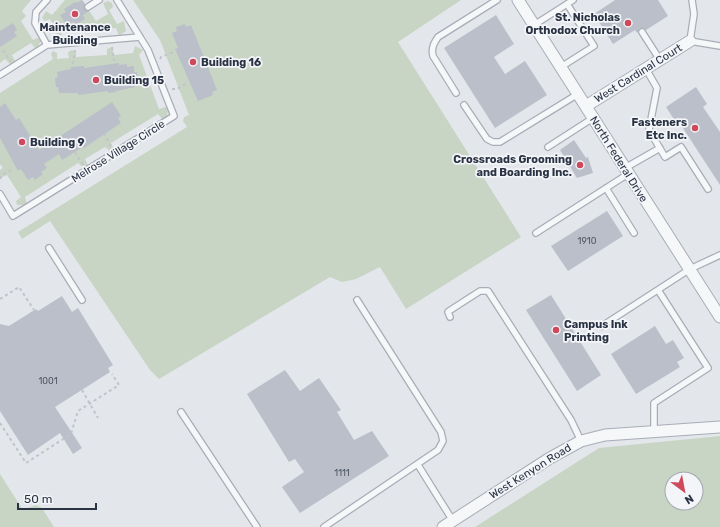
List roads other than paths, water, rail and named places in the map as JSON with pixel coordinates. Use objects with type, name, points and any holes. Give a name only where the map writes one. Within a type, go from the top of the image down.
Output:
[{"type":"street","name":"North Federal Drive","points":[[518,0],[720,317]]},
{"type":"street","name":"West Cardinal Court","points":[[586,106],[690,41]]},
{"type":"street","name":"West Kenyon Road","points":[[443,527],[550,458],[581,441],[605,435],[720,427]]},
{"type":"lane","points":[[47,0],[36,12],[35,23],[47,45]]},
{"type":"lane","points":[[88,7],[99,0]]},
{"type":"lane","name":"Melrose Village Circle","points":[[0,194],[13,216],[174,116],[153,62],[140,37],[117,0]]},
{"type":"lane","points":[[456,93],[433,56],[432,49],[434,42],[438,37],[496,0]]},
{"type":"lane","points":[[534,25],[573,0]]},
{"type":"lane","points":[[692,0],[694,14],[690,41],[720,46]]},
{"type":"lane","points":[[561,67],[594,46],[567,4]]},
{"type":"lane","points":[[642,32],[660,60]]},
{"type":"lane","points":[[0,75],[47,45],[140,37]]},
{"type":"lane","points":[[646,69],[657,88],[649,130],[665,157],[681,147],[708,189]]},
{"type":"lane","points":[[464,105],[487,139],[492,142],[500,142],[578,94]]},
{"type":"lane","points":[[548,147],[593,118]]},
{"type":"lane","points":[[536,233],[606,188],[660,148]]},
{"type":"lane","points":[[606,188],[634,233]]},
{"type":"lane","points":[[49,248],[82,300]]},
{"type":"lane","points":[[602,326],[690,270],[720,255]]},
{"type":"lane","points":[[654,432],[654,403],[708,368],[658,290]]},
{"type":"lane","points":[[450,317],[449,311],[480,291],[488,291],[571,420],[581,441]]},
{"type":"lane","points":[[324,527],[418,465],[438,450],[443,441],[441,432],[358,300]]},
{"type":"lane","points":[[181,412],[257,527]]},
{"type":"lane","points":[[418,465],[453,521]]},
{"type":"place","name":"Maintenance Building","points":[[75,14]]},
{"type":"place","name":"St. Nicholas Orthodox Church","points":[[628,23]]},
{"type":"place","name":"Building 16","points":[[193,62]]},
{"type":"place","name":"Building 15","points":[[96,80]]},
{"type":"place","name":"Fasteners Etc Inc.","points":[[695,128]]},
{"type":"place","name":"Building 9","points":[[22,142]]},
{"type":"place","name":"Crossroads Grooming and Boarding Inc.","points":[[580,165]]},
{"type":"place","name":"Campus Ink Printing","points":[[556,330]]}]
